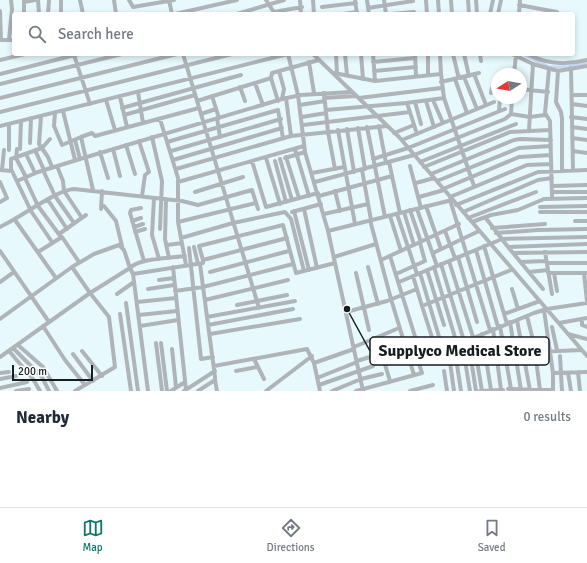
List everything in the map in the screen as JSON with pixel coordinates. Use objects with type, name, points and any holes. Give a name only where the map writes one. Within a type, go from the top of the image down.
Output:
[{"type":"street","points":[[0,11],[1,40],[12,40],[11,0]]},
{"type":"street","points":[[24,12],[24,1],[37,0],[39,12]]},
{"type":"street","points":[[48,12],[49,0]]},
{"type":"street","points":[[60,0],[61,12]]},
{"type":"street","points":[[80,0],[83,12]]},
{"type":"street","points":[[114,0],[116,12]]},
{"type":"street","points":[[129,0],[133,7],[174,0]]},
{"type":"street","points":[[182,12],[236,0]]},
{"type":"street","points":[[267,2],[284,0]]},
{"type":"street","points":[[300,0],[301,12]]},
{"type":"street","points":[[313,0],[314,12]]},
{"type":"street","points":[[367,0],[369,12]]},
{"type":"street","points":[[384,0],[386,12]]},
{"type":"street","points":[[426,0],[427,12]]},
{"type":"street","points":[[438,0],[439,12]]},
{"type":"street","points":[[451,0],[452,12]]},
{"type":"street","points":[[468,0],[469,12]]},
{"type":"street","points":[[476,0],[477,12]]},
{"type":"street","points":[[490,12],[493,0]]},
{"type":"street","points":[[498,12],[501,0]]},
{"type":"street","points":[[169,1],[172,12]]},
{"type":"street","points":[[322,7],[355,1],[357,12]]},
{"type":"street","points":[[368,8],[413,1],[414,12]]},
{"type":"street","points":[[267,2],[274,12]]},
{"type":"street","points":[[245,12],[264,7],[267,2]]},
{"type":"street","points":[[518,12],[520,2],[557,12]]},
{"type":"street","points":[[279,12],[301,7]]},
{"type":"street","points":[[0,60],[17,56]]},
{"type":"street","points":[[0,74],[70,56]]},
{"type":"street","points":[[74,56],[90,104]]},
{"type":"street","points":[[0,84],[114,56]]},
{"type":"street","points":[[0,98],[169,56]]},
{"type":"street","points":[[184,56],[259,308]]},
{"type":"street","points":[[0,112],[224,56]]},
{"type":"street","points":[[0,126],[280,56]]},
{"type":"street","points":[[288,56],[300,105],[305,152],[324,214],[363,390]]},
{"type":"street","points":[[315,56],[402,140],[450,199],[459,224],[476,285],[492,329],[502,390]]},
{"type":"street","points":[[335,74],[336,56]]},
{"type":"street","points":[[345,56],[347,75]]},
{"type":"street","points":[[361,56],[363,79]]},
{"type":"street","points":[[372,56],[375,81]]},
{"type":"street","points":[[373,62],[415,56],[416,76]]},
{"type":"street","points":[[428,56],[428,75]]},
{"type":"street","points":[[440,56],[441,88],[474,186]]},
{"type":"street","points":[[453,56],[458,75],[467,76]]},
{"type":"street","points":[[464,56],[467,76],[477,109]]},
{"type":"street","points":[[480,56],[481,61]]},
{"type":"street","points":[[514,68],[515,56]]},
{"type":"street","points":[[517,56],[533,64],[558,71],[587,60]]},
{"type":"street","points":[[533,56],[549,62],[570,66],[587,66]]},
{"type":"street","points":[[291,136],[282,100],[271,78],[272,73],[319,60]]},
{"type":"street","points":[[309,62],[314,93]]},
{"type":"street","points":[[529,130],[533,64]]},
{"type":"street","points":[[570,66],[573,170]]},
{"type":"street","points":[[374,71],[416,67]]},
{"type":"street","points":[[549,69],[545,115],[550,121],[552,198]]},
{"type":"street","points":[[279,71],[284,89],[282,100]]},
{"type":"street","points":[[558,71],[556,102],[561,112],[562,119],[562,170]]},
{"type":"street","points":[[441,82],[479,73]]},
{"type":"street","points":[[335,74],[375,81],[441,74]]},
{"type":"street","points":[[122,108],[240,75]]},
{"type":"street","points":[[467,76],[486,105]]},
{"type":"street","points":[[197,101],[271,78]]},
{"type":"street","points":[[455,79],[467,113]]},
{"type":"street","points":[[255,83],[263,105]]},
{"type":"street","points":[[240,87],[245,101]]},
{"type":"street","points":[[300,105],[325,100],[441,88]]},
{"type":"street","points":[[527,90],[548,92]]},
{"type":"street","points":[[138,92],[142,109],[143,123]]},
{"type":"street","points":[[17,181],[43,170],[100,152],[298,95],[352,92]]},
{"type":"street","points":[[324,93],[328,132],[335,169]]},
{"type":"street","points":[[124,114],[195,95]]},
{"type":"street","points":[[572,95],[587,96]]},
{"type":"street","points":[[212,96],[218,118],[220,137]]},
{"type":"street","points":[[120,97],[127,127]]},
{"type":"street","points":[[302,117],[326,111],[444,98]]},
{"type":"street","points":[[106,100],[115,130]]},
{"type":"street","points":[[433,100],[443,123]]},
{"type":"street","points":[[426,101],[434,127]]},
{"type":"street","points":[[415,102],[421,124]]},
{"type":"street","points":[[407,103],[417,134]]},
{"type":"street","points":[[402,140],[491,103]]},
{"type":"street","points":[[498,111],[499,104]]},
{"type":"street","points":[[511,114],[512,104]]},
{"type":"street","points":[[572,104],[587,106]]},
{"type":"street","points":[[55,113],[54,126],[60,142],[63,145],[92,133],[95,136],[199,108]]},
{"type":"street","points":[[200,114],[216,109]]},
{"type":"street","points":[[373,159],[408,148],[505,109]]},
{"type":"street","points":[[167,142],[277,110],[280,111],[283,138]]},
{"type":"street","points":[[63,111],[70,142],[78,159]]},
{"type":"street","points":[[303,125],[410,112]]},
{"type":"street","points":[[315,182],[414,155],[505,119],[511,114],[530,116],[545,115]]},
{"type":"street","points":[[41,116],[39,139],[52,167]]},
{"type":"street","points":[[571,117],[587,119]]},
{"type":"street","points":[[30,142],[31,118]]},
{"type":"street","points":[[160,118],[176,169],[178,182],[178,222],[186,265]]},
{"type":"street","points":[[170,152],[281,119]]},
{"type":"street","points":[[21,121],[16,158],[38,206],[79,262]]},
{"type":"street","points":[[9,124],[7,150],[1,170],[11,170]]},
{"type":"street","points":[[420,162],[516,124]]},
{"type":"street","points":[[394,133],[414,125]]},
{"type":"street","points":[[378,126],[384,156],[392,176],[408,248],[416,274],[446,349],[454,391]]},
{"type":"street","points":[[176,169],[291,136],[387,126]]},
{"type":"street","points":[[367,127],[374,166],[388,216],[401,251]]},
{"type":"street","points":[[572,127],[587,129]]},
{"type":"street","points":[[173,160],[282,128]]},
{"type":"street","points":[[358,128],[364,184],[376,244],[414,375]]},
{"type":"street","points":[[348,129],[354,172]]},
{"type":"street","points":[[338,130],[355,224]]},
{"type":"street","points":[[424,167],[510,132],[550,130]]},
{"type":"street","points":[[81,137],[93,190]]},
{"type":"street","points":[[152,137],[161,173],[165,232],[169,258]]},
{"type":"street","points":[[50,138],[42,148],[11,160],[11,170],[31,210],[52,242]]},
{"type":"street","points":[[572,138],[587,140]]},
{"type":"street","points":[[430,174],[520,139],[550,140]]},
{"type":"street","points":[[74,140],[78,159]]},
{"type":"street","points":[[139,141],[149,172],[145,175],[142,196]]},
{"type":"street","points":[[126,145],[135,174]]},
{"type":"street","points":[[178,182],[304,146]]},
{"type":"street","points":[[416,183],[435,180],[468,169],[519,148],[551,146]]},
{"type":"street","points":[[113,149],[120,176]]},
{"type":"street","points":[[295,149],[309,196]]},
{"type":"street","points":[[36,150],[55,196],[74,223]]},
{"type":"street","points":[[100,152],[108,178]]},
{"type":"street","points":[[267,163],[305,152]]},
{"type":"street","points":[[573,152],[587,153]]},
{"type":"street","points":[[26,154],[35,173]]},
{"type":"street","points":[[419,197],[444,190],[519,157],[551,155]]},
{"type":"street","points":[[286,157],[299,198]]},
{"type":"street","points":[[266,158],[280,204]]},
{"type":"street","points":[[280,159],[292,200]]},
{"type":"street","points":[[252,161],[266,207],[392,176]]},
{"type":"street","points":[[275,161],[286,202]]},
{"type":"street","points":[[328,231],[421,208],[450,199],[474,186],[527,165],[551,164]]},
{"type":"street","points":[[57,166],[63,181],[64,191],[82,218]]},
{"type":"street","points":[[410,166],[416,183],[428,239],[449,295],[475,391],[553,391],[551,351],[545,309]]},
{"type":"street","points":[[312,173],[344,167]]},
{"type":"street","points":[[456,204],[538,172],[587,170]]},
{"type":"street","points":[[195,192],[243,177]]},
{"type":"street","points":[[463,212],[538,180],[552,178]]},
{"type":"street","points":[[0,182],[7,198],[0,202]]},
{"type":"street","points":[[552,186],[587,185]]},
{"type":"street","points":[[0,221],[1,226],[16,220],[64,191],[74,189],[178,200],[198,205],[252,190],[258,209]]},
{"type":"street","points":[[102,191],[102,208],[116,221],[122,246],[133,274],[148,391]]},
{"type":"street","points":[[335,191],[340,210]]},
{"type":"street","points":[[468,218],[536,192]]},
{"type":"street","points":[[552,192],[587,192]]},
{"type":"street","points":[[154,198],[152,235],[159,259]]},
{"type":"street","points":[[472,222],[485,217],[518,210],[544,199],[587,198]]},
{"type":"street","points":[[160,230],[163,199]]},
{"type":"street","points":[[450,199],[472,222],[511,270],[540,301],[545,309],[587,356]]},
{"type":"street","points":[[48,200],[67,229]]},
{"type":"street","points":[[178,222],[256,203]]},
{"type":"street","points":[[167,245],[233,223],[282,212],[287,213],[321,204]]},
{"type":"street","points":[[324,214],[368,204]]},
{"type":"street","points":[[540,207],[587,206]]},
{"type":"street","points":[[140,208],[130,211],[144,261]]},
{"type":"street","points":[[421,208],[442,249]]},
{"type":"street","points":[[304,209],[317,268]]},
{"type":"street","points":[[396,274],[425,261],[410,210]]},
{"type":"street","points":[[294,211],[309,270]]},
{"type":"street","points":[[540,212],[587,212]]},
{"type":"street","points":[[287,213],[291,219],[304,272]]},
{"type":"street","points":[[400,213],[414,245]]},
{"type":"street","points":[[38,252],[86,215]]},
{"type":"street","points":[[485,217],[513,254],[543,288]]},
{"type":"street","points":[[132,221],[141,218]]},
{"type":"street","points":[[16,220],[56,278]]},
{"type":"street","points":[[575,221],[587,221]]},
{"type":"street","points":[[134,227],[143,224]]},
{"type":"street","points":[[380,260],[436,236],[459,224]]},
{"type":"street","points":[[492,228],[545,224]]},
{"type":"street","points":[[183,248],[189,248],[283,226],[289,252],[296,272],[304,272],[335,263]]},
{"type":"street","points":[[135,232],[145,229]]},
{"type":"street","points":[[496,233],[538,230],[587,230]]},
{"type":"street","points":[[445,231],[467,289],[477,322]]},
{"type":"street","points":[[433,253],[479,231]]},
{"type":"street","points":[[399,282],[502,239],[587,237]]},
{"type":"street","points":[[133,274],[199,264],[203,262],[203,260],[287,238]]},
{"type":"street","points":[[334,257],[376,244]]},
{"type":"street","points":[[508,247],[587,244]]},
{"type":"street","points":[[0,319],[79,262],[113,246],[122,246]]},
{"type":"street","points":[[197,246],[203,260]]},
{"type":"street","points":[[197,246],[215,371],[213,381],[216,391]]},
{"type":"street","points":[[484,246],[504,314],[509,323],[521,390]]},
{"type":"street","points":[[189,248],[192,264],[201,359],[213,357]]},
{"type":"street","points":[[476,250],[499,326],[509,390]]},
{"type":"street","points":[[0,251],[49,322]]},
{"type":"street","points":[[210,272],[289,252]]},
{"type":"street","points":[[545,252],[552,294]]},
{"type":"street","points":[[513,254],[587,252]]},
{"type":"street","points":[[0,357],[90,293],[135,264],[144,261],[184,256]]},
{"type":"street","points":[[390,256],[422,359]]},
{"type":"street","points":[[449,261],[473,337],[482,391]]},
{"type":"street","points":[[520,262],[587,263]]},
{"type":"street","points":[[175,291],[203,287],[293,264]]},
{"type":"street","points":[[437,265],[443,298],[461,343],[470,391]]},
{"type":"street","points":[[72,267],[109,317],[115,367],[75,391]]},
{"type":"street","points":[[368,267],[378,304]]},
{"type":"street","points":[[173,268],[185,390]]},
{"type":"street","points":[[427,270],[444,325]]},
{"type":"street","points":[[422,306],[485,282],[511,270]]},
{"type":"street","points":[[0,282],[14,272]]},
{"type":"street","points":[[356,391],[422,373],[418,361],[499,326],[545,309],[587,302],[585,273],[529,272]]},
{"type":"street","points":[[356,273],[365,307],[369,330]]},
{"type":"street","points":[[554,273],[557,291]]},
{"type":"street","points":[[416,274],[417,289],[437,353]]},
{"type":"street","points":[[159,280],[174,278]]},
{"type":"street","points":[[205,300],[288,280]]},
{"type":"street","points":[[117,294],[134,282]]},
{"type":"street","points":[[148,288],[174,285]]},
{"type":"street","points":[[512,288],[518,309]]},
{"type":"street","points":[[346,312],[378,304],[417,289]]},
{"type":"street","points":[[236,305],[287,295]]},
{"type":"street","points":[[137,302],[176,298]]},
{"type":"street","points":[[207,317],[295,301]]},
{"type":"street","points":[[504,314],[540,301]]},
{"type":"street","points":[[126,303],[138,391]]},
{"type":"street","points":[[208,325],[293,309]]},
{"type":"street","points":[[139,315],[177,311]]},
{"type":"street","points":[[120,314],[130,391]]},
{"type":"street","points":[[527,316],[535,352],[540,390]]},
{"type":"street","points":[[559,323],[587,318]]},
{"type":"street","points":[[210,334],[300,319]]},
{"type":"street","points":[[582,319],[582,325],[587,327]]},
{"type":"street","points":[[140,326],[178,320]]},
{"type":"street","points":[[517,320],[530,390]]},
{"type":"street","points":[[43,326],[65,360],[85,385]]},
{"type":"street","points":[[552,327],[557,350]]},
{"type":"street","points":[[314,364],[400,328]]},
{"type":"street","points":[[482,334],[491,390]]},
{"type":"street","points":[[568,334],[587,339]]},
{"type":"street","points":[[377,338],[390,381]]},
{"type":"street","points":[[162,391],[159,342],[167,391]]},
{"type":"street","points":[[461,343],[461,391]]},
{"type":"street","points":[[18,344],[43,367],[56,391]]},
{"type":"street","points":[[317,378],[357,362],[405,346]]},
{"type":"street","points":[[172,349],[176,387]]},
{"type":"street","points":[[214,366],[306,349],[312,356],[320,391]]},
{"type":"street","points":[[11,350],[33,379],[40,391]]},
{"type":"street","points":[[11,350],[42,377],[49,391]]},
{"type":"street","points":[[535,352],[557,350],[584,351]]},
{"type":"street","points":[[82,351],[102,376]]},
{"type":"street","points":[[73,354],[93,381]]},
{"type":"street","points":[[266,391],[312,356]]},
{"type":"street","points":[[560,356],[562,391]]},
{"type":"street","points":[[254,359],[264,379]]},
{"type":"street","points":[[319,386],[373,366]]},
{"type":"street","points":[[236,371],[257,367]]},
{"type":"street","points":[[185,390],[215,371]]},
{"type":"street","points":[[444,371],[447,391]]},
{"type":"street","points":[[0,373],[9,372]]},
{"type":"street","points":[[578,372],[580,391]]},
{"type":"street","points":[[553,374],[587,372]]},
{"type":"street","points":[[568,373],[571,391]]},
{"type":"street","points":[[332,391],[361,379],[382,374]]},
{"type":"street","points":[[0,379],[16,376]]},
{"type":"street","points":[[198,391],[213,381]]},
{"type":"street","points":[[0,388],[27,382]]},
{"type":"street","points":[[171,391],[185,382]]},
{"type":"street","points":[[410,391],[433,385]]},
{"type":"street","points":[[16,391],[29,389]]},
{"type":"waterway","points":[[527,56],[549,67],[566,67],[587,63]]},
{"type":"place","name":"Supplyco Medical Store","points":[[347,309]]}]
